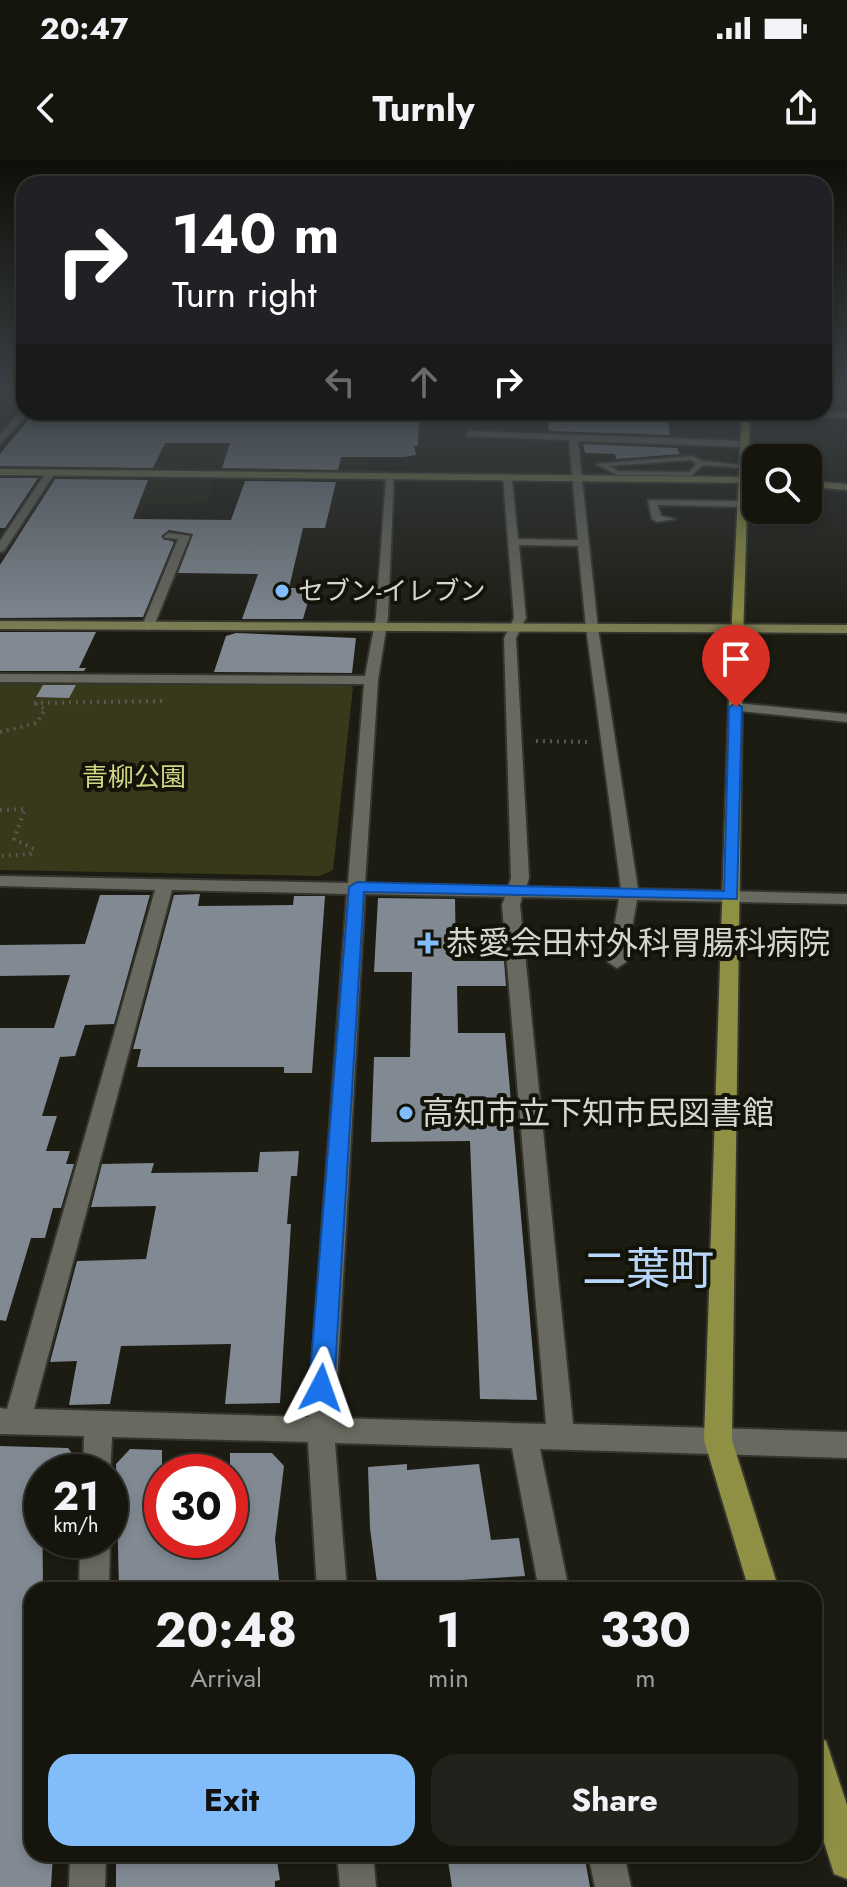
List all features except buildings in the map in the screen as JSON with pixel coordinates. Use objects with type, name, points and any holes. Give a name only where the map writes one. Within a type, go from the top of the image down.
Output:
[{"type":"main road","points":[[743,524],[737,629],[718,1440],[762,1582]]},
{"type":"main road","points":[[822,1779],[847,1861]]},
{"type":"street","points":[[0,472],[577,480],[742,476]]},
{"type":"street","points":[[576,472],[592,628],[631,882],[617,962]]},
{"type":"street","points":[[0,549],[50,473]]},
{"type":"street","points":[[331,1582],[320,1429],[371,680],[379,627],[391,477]]},
{"type":"street","points":[[507,479],[520,618],[510,638],[520,878],[511,905],[561,1439]]},
{"type":"street","points":[[822,485],[847,487]]},
{"type":"street","points":[[670,519],[657,519],[652,502],[742,504]]},
{"type":"street","points":[[148,626],[185,536],[169,536]]},
{"type":"street","points":[[513,542],[584,543]]},
{"type":"street","points":[[153,570],[170,570]]},
{"type":"street","points":[[0,625],[847,629]]},
{"type":"street","points":[[0,678],[371,680]]},
{"type":"street","points":[[736,707],[847,718]]},
{"type":"street","points":[[0,881],[847,899]]},
{"type":"street","points":[[165,884],[8,1421],[847,1445]]},
{"type":"street","points":[[97,1454],[98,1424]]},
{"type":"street","points":[[524,1438],[552,1582]]},
{"type":"street","points":[[94,1582],[95,1558]]},
{"type":"street","points":[[87,1887],[88,1862]]},
{"type":"street","points":[[356,1862],[358,1887]]},
{"type":"street","points":[[608,1862],[613,1887]]},
{"type":"lane","points":[[609,472],[691,474],[693,472]]},
{"type":"path","points":[[0,732],[37,723],[45,709],[23,697]]},
{"type":"path","points":[[515,740],[611,742]]},
{"type":"path","points":[[0,810],[25,809],[14,839],[34,849],[30,854],[1,857]]},
{"type":"shaded area","points":[[259,472],[367,472],[367,473]]},
{"type":"shaded area","points":[[56,479],[215,479],[206,503],[146,504],[134,524],[26,524]]},
{"type":"green space","name":"青柳公園","points":[[0,682],[347,684],[353,687],[333,870],[320,876],[0,870]]},
{"type":"place","name":"セブン-イレブン","points":[[282,591]]},
{"type":"place","name":"恭愛会田村外科胃腸科病院","points":[[428,943]]},
{"type":"place","name":"高知市立下知市民図書館","points":[[406,1113]]},
{"type":"district","name":"二葉町","points":[[648,1269]]},
{"type":"route","points":[[321,1388],[357,887],[732,896],[736,707]]}]
